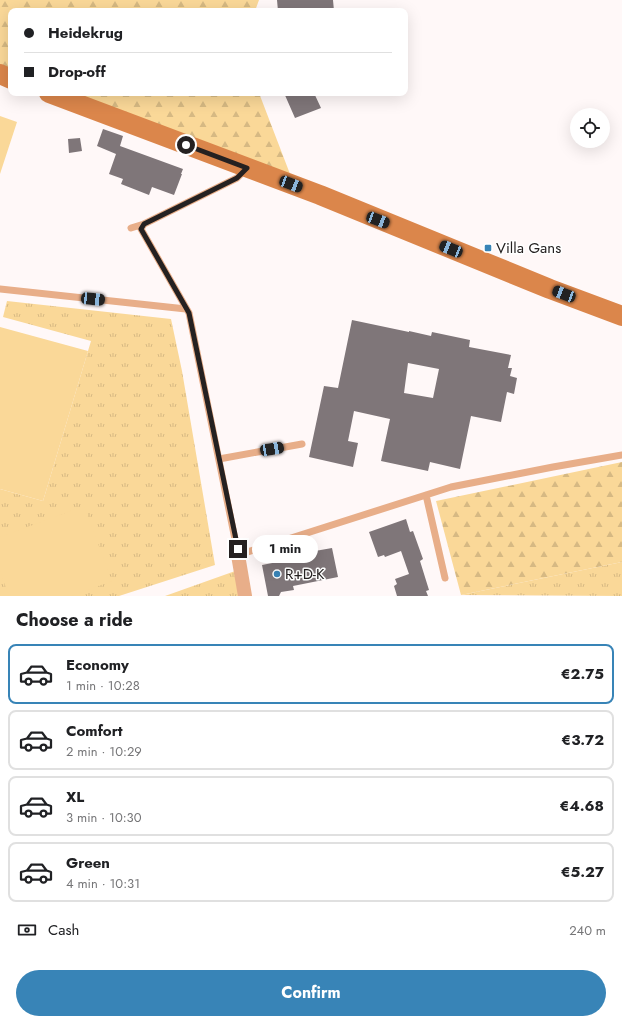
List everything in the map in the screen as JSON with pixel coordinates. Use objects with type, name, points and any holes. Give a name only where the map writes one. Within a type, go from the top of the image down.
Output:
[{"type":"main road","points":[[57,96],[247,168],[308,186],[544,286],[622,316]]},
{"type":"street","points":[[238,552],[245,596]]},
{"type":"lane","points":[[131,228],[144,224],[237,178],[247,168]]},
{"type":"lane","points":[[144,224],[141,229],[189,313],[238,552],[451,487],[622,455]]},
{"type":"lane","points":[[0,289],[186,309]]},
{"type":"lane","points":[[219,459],[302,444]]},
{"type":"lane","points":[[426,495],[445,578]]},
{"type":"green space","points":[[0,0],[259,0],[256,8],[8,8],[8,70],[0,66]]},
{"type":"green space","points":[[80,96],[260,96],[290,174]]},
{"type":"green space","points":[[0,116],[17,122],[0,174]]},
{"type":"green space","points":[[7,301],[171,319],[182,371],[215,565],[119,596],[0,596],[0,489],[43,501],[91,341],[3,317]]},
{"type":"green space","points":[[0,327],[88,351],[43,501],[0,489]]},
{"type":"green space","points":[[622,462],[622,562],[461,595],[436,501]]},
{"type":"green space","points":[[84,506],[112,581],[71,596],[9,596],[0,571],[0,537]]},
{"type":"green space","points":[[622,562],[622,596],[461,595]]},
{"type":"green space","points":[[238,570],[243,596],[165,596]]},
{"type":"building","points":[[277,0],[333,0],[334,8],[278,8]]},
{"type":"building","points":[[285,96],[315,96],[321,108],[295,118]]},
{"type":"building","points":[[103,129],[123,136],[120,146],[183,169],[174,195],[152,187],[149,195],[121,184],[123,179],[109,174],[116,154],[97,146]]},
{"type":"building","points":[[80,138],[82,151],[69,153],[68,139]]},
{"type":"building","points":[[352,320],[431,336],[432,332],[470,340],[469,347],[511,355],[508,368],[512,368],[510,376],[517,378],[514,394],[507,392],[501,422],[471,416],[460,469],[430,462],[428,471],[381,461],[390,419],[354,411],[348,441],[358,443],[353,467],[309,457],[324,386],[338,388]],"holes":[[[408,363],[439,369],[433,398],[404,393]]]},
{"type":"building","points":[[406,519],[410,532],[413,531],[423,559],[420,561],[429,590],[426,591],[428,596],[397,596],[394,586],[397,584],[395,579],[409,574],[401,551],[385,557],[384,555],[378,557],[369,532]]},
{"type":"building","points":[[332,548],[338,577],[293,586],[294,590],[281,592],[279,596],[268,596],[262,565],[298,558],[298,554]]},
{"type":"place","name":"Villa Gans","points":[[488,248]]},
{"type":"place","name":"R+D-K","points":[[277,574]]},
{"type":"route","points":[[186,145],[247,168],[237,178],[144,224],[141,229],[189,313],[238,549]]}]
